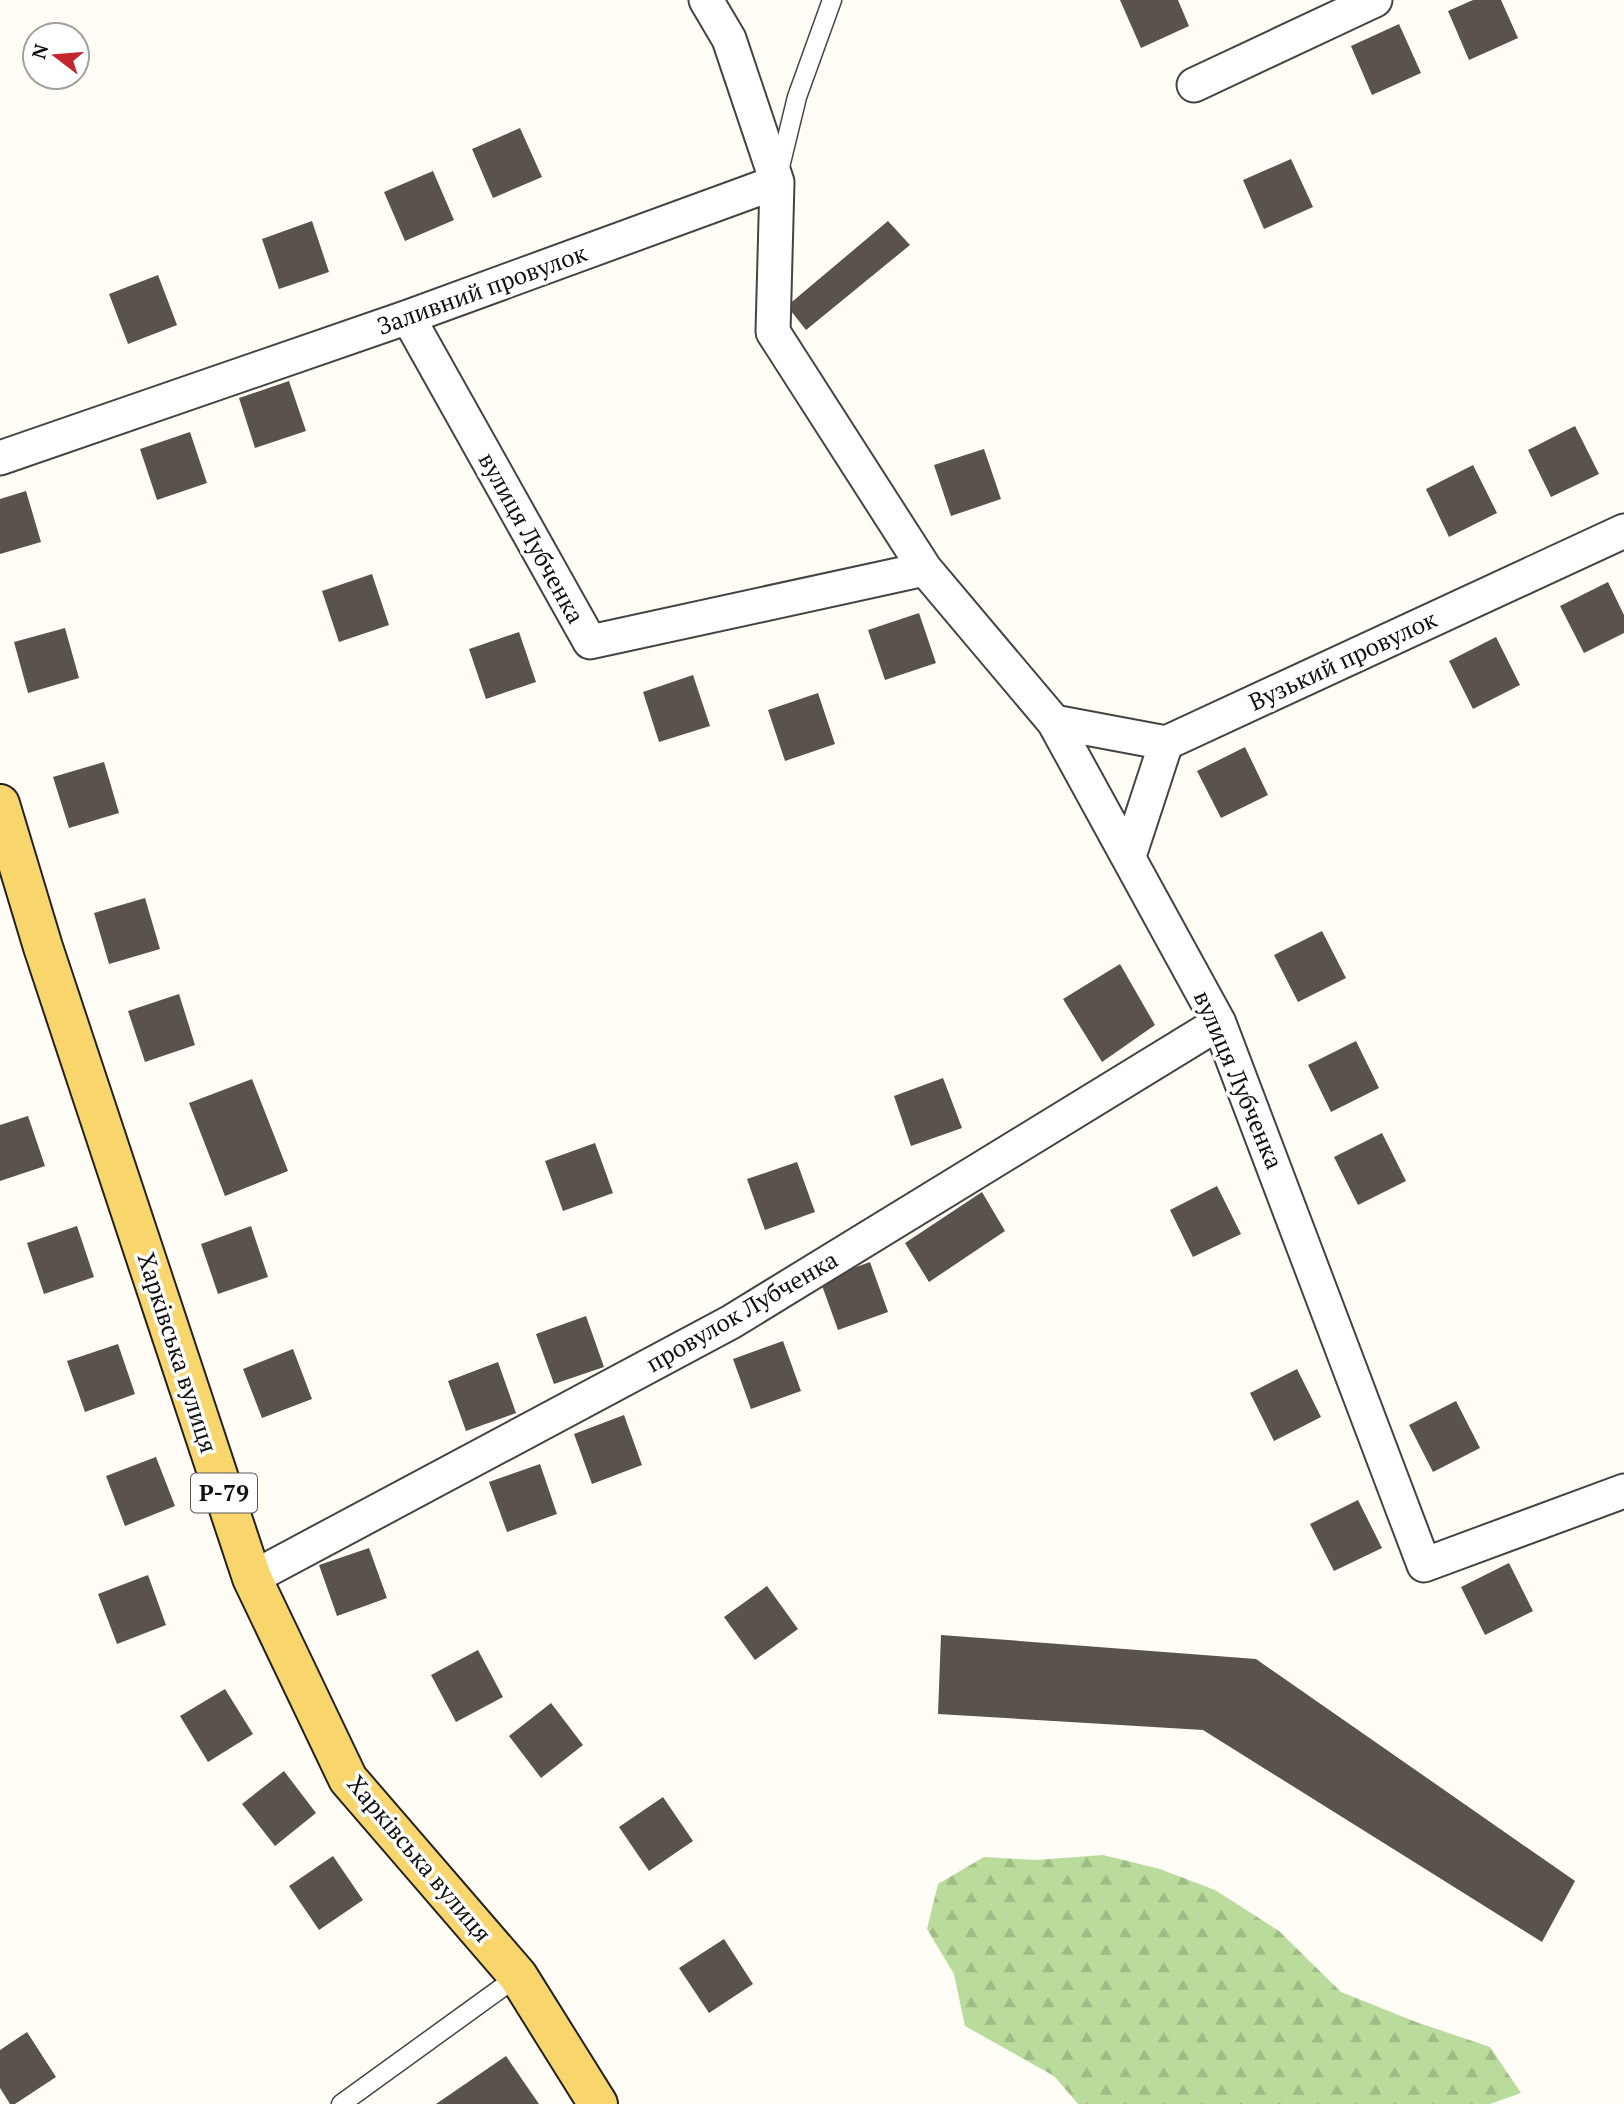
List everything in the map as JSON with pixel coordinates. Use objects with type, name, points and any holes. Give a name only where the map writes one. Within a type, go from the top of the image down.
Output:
[{"type":"main road","name":"Харківська вулиця","points":[[0,804],[43,947],[252,1578],[348,1780],[518,1976],[598,2104]]},
{"type":"street","points":[[706,0],[729,38],[777,181]]},
{"type":"street","points":[[1194,85],[1375,0]]},
{"type":"street","name":"Заливний провулок","points":[[0,458],[408,317],[777,181]]},
{"type":"street","name":"вулиця Лубченка","points":[[777,181],[773,332],[925,569],[1054,722],[1219,1023],[1424,1565],[1624,1491]]},
{"type":"street","name":"вулиця Лубченка","points":[[408,317],[590,642],[925,569]]},
{"type":"street","name":"Вузький провулок","points":[[1166,743],[1624,531]]},
{"type":"street","points":[[1054,722],[1166,743],[1129,856]]},
{"type":"street","name":"провулок Лубченка","points":[[252,1578],[731,1322],[1219,1023]]},
{"type":"lane","points":[[777,181],[797,97],[832,0]]},
{"type":"lane","points":[[341,2104],[518,1976]]},
{"type":"green space","points":[[1103,1855],[1160,1869],[1215,1890],[1279,1931],[1341,1992],[1416,2022],[1490,2047],[1521,2093],[1490,2104],[1078,2104],[1054,2076],[965,2026],[954,1974],[927,1929],[938,1884],[984,1857],[1036,1860]]},
{"type":"building","points":[[1120,0],[1178,0],[1189,26],[1141,48]]},
{"type":"building","points":[[1473,0],[1501,0],[1518,38],[1469,60],[1448,11]]},
{"type":"building","points":[[1399,24],[1421,73],[1372,95],[1351,46]]},
{"type":"building","points":[[520,128],[542,177],[493,198],[472,149]]},
{"type":"building","points":[[1291,159],[1313,207],[1264,229],[1243,180]]},
{"type":"building","points":[[433,171],[454,220],[405,241],[384,192]]},
{"type":"building","points":[[312,221],[329,272],[279,289],[262,239]]},
{"type":"building","points":[[888,221],[910,245],[806,330],[787,306]]},
{"type":"building","points":[[158,275],[177,325],[128,344],[109,294]]},
{"type":"building","points":[[289,381],[306,431],[255,448],[239,398]]},
{"type":"building","points":[[1575,426],[1599,474],[1551,497],[1528,450]]},
{"type":"building","points":[[190,432],[207,483],[157,500],[140,449]]},
{"type":"building","points":[[984,449],[1001,499],[951,516],[934,465]]},
{"type":"building","points":[[1473,465],[1497,513],[1449,537],[1426,489]]},
{"type":"building","points":[[26,491],[41,542],[0,554],[0,499]]},
{"type":"building","points":[[372,574],[389,625],[339,642],[322,591]]},
{"type":"building","points":[[1608,582],[1624,615],[1624,633],[1584,653],[1560,606]]},
{"type":"building","points":[[919,613],[936,663],[885,680],[868,630]]},
{"type":"building","points":[[65,628],[79,678],[28,693],[14,642]]},
{"type":"building","points":[[519,632],[536,682],[486,699],[469,649]]},
{"type":"building","points":[[1496,637],[1520,685],[1473,709],[1449,661]]},
{"type":"building","points":[[693,675],[710,726],[659,742],[643,692]]},
{"type":"building","points":[[818,693],[835,744],[785,761],[768,710]]},
{"type":"building","points":[[1245,747],[1268,795],[1221,818],[1197,771]]},
{"type":"building","points":[[104,762],[119,813],[69,828],[53,777]]},
{"type":"building","points":[[145,898],[160,949],[109,964],[94,913]]},
{"type":"building","points":[[1322,931],[1346,978],[1298,1002],[1274,955]]},
{"type":"building","points":[[1120,964],[1155,1025],[1102,1062],[1063,999]]},
{"type":"building","points":[[179,994],[195,1045],[145,1062],[128,1011]]},
{"type":"building","points":[[1356,1041],[1379,1088],[1331,1112],[1308,1065]]},
{"type":"building","points":[[943,1078],[962,1128],[911,1146],[894,1096]]},
{"type":"building","points":[[252,1079],[288,1171],[225,1196],[189,1103]]},
{"type":"building","points":[[28,1116],[45,1166],[0,1181],[0,1125]]},
{"type":"building","points":[[1382,1133],[1406,1181],[1358,1205],[1334,1157]]},
{"type":"building","points":[[595,1143],[613,1193],[563,1211],[545,1161]]},
{"type":"building","points":[[797,1162],[815,1212],[765,1230],[747,1179]]},
{"type":"building","points":[[1217,1186],[1241,1234],[1193,1257],[1170,1210]]},
{"type":"building","points":[[982,1192],[1005,1231],[929,1282],[905,1243]]},
{"type":"building","points":[[77,1226],[94,1277],[44,1294],[27,1243]]},
{"type":"building","points":[[251,1226],[268,1277],[218,1294],[201,1244]]},
{"type":"building","points":[[870,1262],[888,1312],[838,1330],[820,1280]]},
{"type":"building","points":[[586,1316],[604,1367],[554,1384],[536,1334]]},
{"type":"building","points":[[783,1341],[801,1391],[751,1409],[733,1359]]},
{"type":"building","points":[[118,1344],[135,1394],[85,1412],[67,1361]]},
{"type":"building","points":[[293,1349],[312,1399],[262,1418],[243,1369]]},
{"type":"building","points":[[498,1362],[516,1413],[466,1431],[448,1381]]},
{"type":"building","points":[[1297,1369],[1321,1417],[1274,1441],[1250,1393]]},
{"type":"building","points":[[1456,1401],[1480,1448],[1433,1472],[1409,1425]]},
{"type":"building","points":[[624,1415],[642,1465],[592,1484],[574,1434]]},
{"type":"building","points":[[156,1457],[175,1506],[125,1526],[106,1476]]},
{"type":"building","points":[[540,1464],[557,1514],[507,1532],[489,1482]]},
{"type":"building","points":[[1358,1500],[1382,1548],[1334,1571],[1310,1524]]},
{"type":"building","points":[[369,1548],[387,1598],[337,1616],[319,1565]]},
{"type":"building","points":[[1509,1563],[1533,1611],[1485,1635],[1461,1587]]},
{"type":"building","points":[[148,1575],[166,1625],[117,1644],[98,1594]]},
{"type":"building","points":[[767,1586],[798,1629],[755,1660],[724,1617]]},
{"type":"building","points":[[941,1635],[1256,1659],[1575,1881],[1542,1942],[1203,1730],[938,1714]]},
{"type":"building","points":[[478,1650],[503,1697],[456,1722],[431,1675]]},
{"type":"building","points":[[225,1689],[253,1734],[208,1762],[180,1716]]},
{"type":"building","points":[[551,1703],[583,1745],[541,1778],[509,1736]]},
{"type":"building","points":[[284,1771],[316,1813],[275,1846],[242,1804]]},
{"type":"building","points":[[663,1797],[693,1841],[649,1871],[619,1827]]},
{"type":"building","points":[[333,1856],[363,1900],[319,1930],[289,1886]]},
{"type":"building","points":[[724,1939],[753,1984],[709,2013],[679,1968]]},
{"type":"building","points":[[27,2032],[56,2077],[15,2104],[10,2104],[0,2088],[0,2050]]},
{"type":"building","points":[[506,2056],[539,2104],[436,2104]]}]
